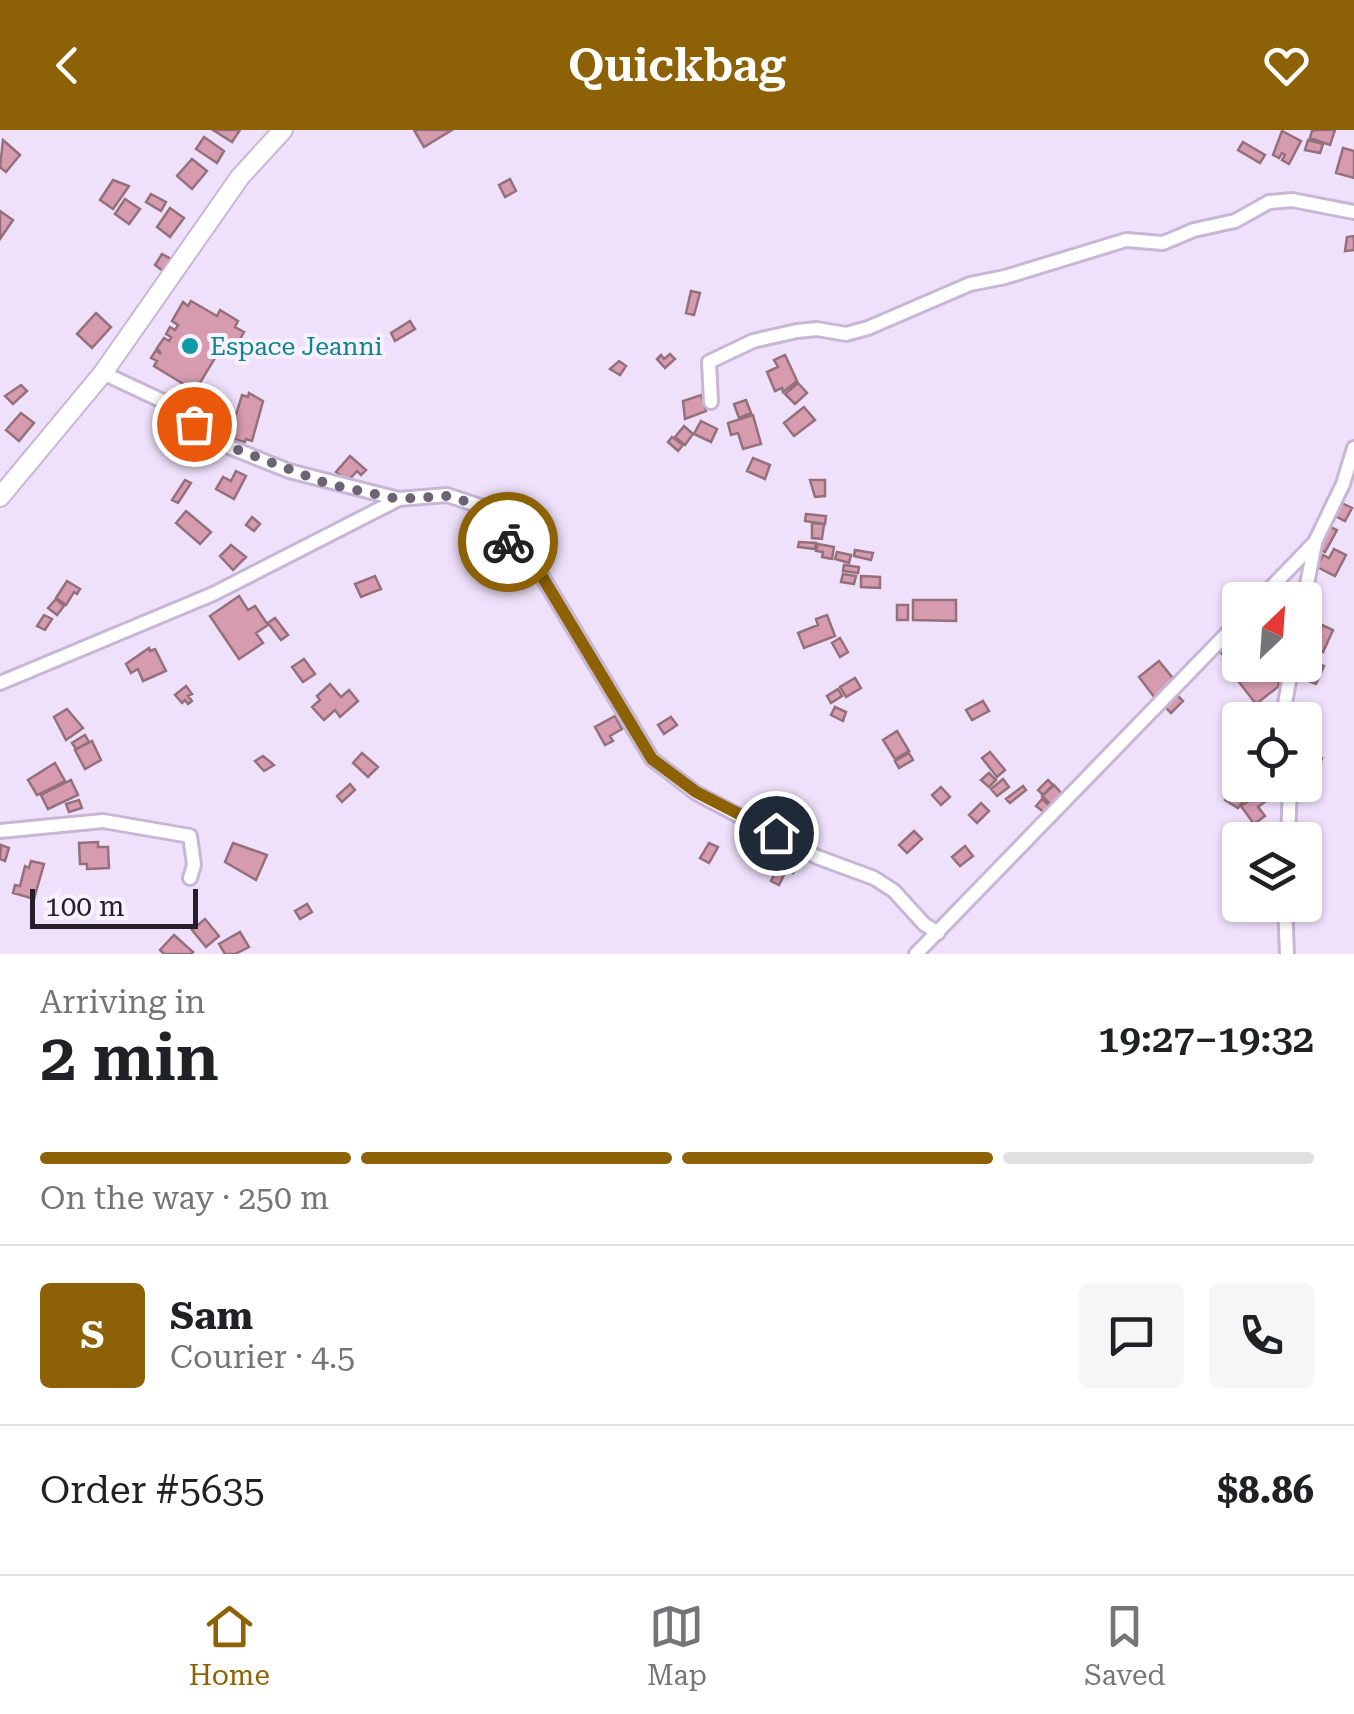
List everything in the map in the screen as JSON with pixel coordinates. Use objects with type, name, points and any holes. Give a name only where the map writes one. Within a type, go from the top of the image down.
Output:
[{"type":"main road","points":[[0,497],[104,373],[240,177],[282,130]]},
{"type":"street","points":[[711,402],[709,362],[753,341],[807,330],[846,334],[970,284],[1006,278],[1126,240],[1163,244],[1194,230],[1235,222],[1269,202],[1292,200],[1354,212]]},
{"type":"street","points":[[104,373],[168,403],[187,417],[199,435],[289,472],[398,499],[447,496],[489,508],[500,538],[515,547],[529,549],[652,759],[696,792],[817,857],[874,878],[938,933]]},
{"type":"street","points":[[1307,582],[1315,542],[1354,448]]},
{"type":"street","points":[[0,683],[213,594],[398,499]]},
{"type":"street","points":[[1277,582],[1315,542]]},
{"type":"street","points":[[916,954],[1222,639]]},
{"type":"street","points":[[0,831],[103,821],[190,836],[194,865],[190,878]]},
{"type":"street","points":[[1286,922],[1287,954]]},
{"type":"building","points":[[213,130],[240,130],[232,142]]},
{"type":"building","points":[[414,130],[452,130],[424,147]]},
{"type":"building","points":[[1335,130],[1330,145],[1310,138],[1312,131]]},
{"type":"building","points":[[1282,131],[1301,141],[1289,164],[1282,160],[1282,153],[1279,158],[1273,155]]},
{"type":"building","points":[[204,137],[224,151],[217,163],[196,149]]},
{"type":"building","points":[[3,140],[20,155],[6,172],[0,167]]},
{"type":"building","points":[[1308,140],[1323,144],[1320,153],[1305,150]]},
{"type":"building","points":[[1243,142],[1265,155],[1260,163],[1238,150]]},
{"type":"building","points":[[1343,148],[1354,151],[1354,178],[1336,173]]},
{"type":"building","points":[[192,159],[207,171],[192,189],[177,176]]},
{"type":"building","points":[[510,179],[516,191],[505,197],[499,185]]},
{"type":"building","points":[[113,180],[129,186],[113,209],[100,200]]},
{"type":"building","points":[[151,194],[166,202],[161,211],[146,202]]},
{"type":"building","points":[[125,199],[140,209],[129,224],[115,214]]},
{"type":"building","points":[[170,208],[184,218],[170,237],[157,227]]},
{"type":"building","points":[[0,211],[13,220],[0,239]]},
{"type":"building","points":[[1354,236],[1354,250],[1345,251],[1347,237]]},
{"type":"building","points":[[162,254],[171,259],[163,271],[155,265]]},
{"type":"building","points":[[691,291],[700,293],[694,315],[686,313]]},
{"type":"building","name":"Espace Jeanni","points":[[191,301],[217,316],[220,310],[238,321],[235,327],[244,332],[234,350],[224,343],[195,391],[154,366],[157,361],[151,358],[156,350],[161,354],[157,348],[164,338],[169,341],[171,337],[166,334],[170,327],[175,330],[178,325],[172,321],[183,302],[188,306]]},
{"type":"building","points":[[96,313],[111,327],[92,348],[77,334]]},
{"type":"building","points":[[410,321],[415,329],[395,341],[391,333]]},
{"type":"building","points":[[670,354],[675,359],[665,368],[657,359]]},
{"type":"building","points":[[785,355],[797,381],[783,392],[782,388],[775,391],[767,372],[778,367],[774,360]]},
{"type":"building","points":[[619,361],[626,366],[620,375],[610,369]]},
{"type":"building","points":[[798,383],[807,393],[795,404],[785,394]]},
{"type":"building","points":[[21,385],[27,391],[13,404],[5,396]]},
{"type":"building","points":[[249,393],[263,401],[252,441],[229,438],[242,395],[248,397]]},
{"type":"building","points":[[701,395],[706,411],[685,419],[683,401]]},
{"type":"building","points":[[746,400],[751,413],[739,418],[734,404]]},
{"type":"building","points":[[804,407],[815,420],[794,436],[784,423]]},
{"type":"building","points":[[21,413],[34,423],[19,441],[6,430]]},
{"type":"building","points":[[753,415],[761,444],[743,449],[738,433],[731,435],[728,423]]},
{"type":"building","points":[[211,417],[223,422],[217,434],[206,428]]},
{"type":"building","points":[[701,421],[717,429],[711,442],[694,434]]},
{"type":"building","points":[[684,426],[693,434],[685,445],[675,437]]},
{"type":"building","points":[[672,437],[683,445],[678,451],[668,442]]},
{"type":"building","points":[[350,456],[366,470],[361,475],[357,471],[347,482],[336,472]]},
{"type":"building","points":[[753,458],[770,465],[765,479],[747,471]]},
{"type":"building","points":[[236,471],[246,476],[234,499],[216,489],[223,477],[231,481]]},
{"type":"building","points":[[185,480],[191,483],[178,503],[172,500]]},
{"type":"building","points":[[810,480],[825,480],[825,496],[815,497]]},
{"type":"building","points":[[1342,503],[1352,508],[1345,521],[1335,516]]},
{"type":"building","points":[[186,511],[211,532],[200,544],[176,523]]},
{"type":"building","points":[[806,514],[826,516],[825,524],[805,521]]},
{"type":"building","points":[[252,517],[260,524],[254,531],[246,525]]},
{"type":"building","points":[[812,523],[824,524],[822,539],[812,538]]},
{"type":"building","points":[[1328,526],[1337,530],[1325,552],[1317,548]]},
{"type":"building","points":[[799,542],[816,543],[815,549],[798,547]]},
{"type":"building","points":[[818,544],[834,547],[832,559],[816,551]]},
{"type":"building","points":[[231,545],[246,557],[233,570],[220,556]]},
{"type":"building","points":[[1334,549],[1346,555],[1335,576],[1317,567],[1323,555],[1329,558]]},
{"type":"building","points":[[855,550],[873,553],[871,560],[854,556]]},
{"type":"building","points":[[837,552],[851,555],[849,563],[835,559]]},
{"type":"building","points":[[844,565],[859,567],[858,573],[843,571]]},
{"type":"building","points":[[843,574],[856,576],[854,584],[841,582]]},
{"type":"building","points":[[375,576],[381,589],[361,597],[355,584]]},
{"type":"building","points":[[861,576],[880,577],[880,588],[861,587]]},
{"type":"building","points":[[67,581],[80,589],[66,605],[56,598]]},
{"type":"building","points":[[239,596],[248,610],[255,606],[268,625],[256,633],[263,643],[239,659],[210,616]]},
{"type":"building","points":[[56,599],[64,606],[57,615],[48,608]]},
{"type":"building","points":[[913,600],[956,600],[956,621],[913,620]]},
{"type":"building","points":[[897,605],[908,605],[908,620],[897,620]]},
{"type":"building","points":[[44,615],[52,619],[45,630],[37,626]]},
{"type":"building","points":[[827,615],[835,636],[804,648],[798,633],[818,625],[816,619]]},
{"type":"building","points":[[275,618],[288,635],[281,640],[268,623]]},
{"type":"building","points":[[1322,625],[1333,630],[1322,652]]},
{"type":"building","points":[[840,638],[848,652],[840,657],[832,643]]},
{"type":"building","points":[[149,648],[155,649],[166,671],[143,681],[138,669],[131,673],[126,664]]},
{"type":"building","points":[[304,659],[315,674],[303,682],[292,667]]},
{"type":"building","points":[[1159,661],[1176,682],[1155,698],[1139,677]]},
{"type":"building","points":[[855,678],[861,688],[846,697],[840,687]]},
{"type":"building","points":[[1239,682],[1278,682],[1279,686],[1254,702]]},
{"type":"building","points":[[330,684],[341,697],[349,690],[358,701],[340,717],[335,710],[324,720],[312,707]]},
{"type":"building","points":[[186,686],[192,694],[188,704],[175,695]]},
{"type":"building","points":[[838,689],[842,696],[831,703],[827,696]]},
{"type":"building","points":[[1177,695],[1183,701],[1171,713],[1165,707]]},
{"type":"building","points":[[983,701],[989,711],[972,720],[966,710]]},
{"type":"building","points":[[835,707],[846,712],[843,721],[831,715]]},
{"type":"building","points":[[67,709],[83,728],[66,740],[54,717]]},
{"type":"building","points":[[615,716],[622,729],[610,736],[613,741],[605,745],[595,727]]},
{"type":"building","points":[[671,717],[677,725],[664,734],[658,725]]},
{"type":"building","points":[[897,731],[909,751],[895,759],[883,740]]},
{"type":"building","points":[[85,735],[89,742],[76,749],[72,743]]},
{"type":"building","points":[[92,741],[101,760],[85,769],[75,750]]},
{"type":"building","points":[[990,752],[1005,770],[997,777],[982,758]]},
{"type":"building","points":[[362,753],[378,767],[368,777],[353,763]]},
{"type":"building","points":[[909,753],[913,760],[899,768],[895,761]]},
{"type":"building","points":[[263,756],[274,765],[264,771],[255,761]]},
{"type":"building","points":[[55,763],[65,781],[37,795],[28,780]]},
{"type":"building","points":[[989,773],[996,780],[989,787],[981,780]]},
{"type":"building","points":[[1003,779],[1009,787],[997,796],[991,789]]},
{"type":"building","points":[[71,780],[78,795],[48,809],[41,795]]},
{"type":"building","points":[[1048,780],[1053,785],[1043,795],[1038,790]]},
{"type":"building","points":[[350,784],[355,790],[342,802],[337,796]]},
{"type":"building","points":[[1054,785],[1062,794],[1051,805],[1042,796]]},
{"type":"building","points":[[1023,786],[1026,790],[1010,803],[1006,799]]},
{"type":"building","points":[[941,787],[950,797],[941,805],[932,795]]},
{"type":"building","points":[[1042,799],[1050,806],[1045,813],[1036,806]]},
{"type":"building","points":[[79,800],[82,808],[69,812],[66,804]]},
{"type":"building","points":[[1265,802],[1258,807],[1265,816],[1253,822],[1241,806]]},
{"type":"building","points":[[981,803],[989,811],[977,823],[969,815]]},
{"type":"building","points":[[914,831],[922,839],[907,853],[899,845]]},
{"type":"building","points":[[98,842],[98,847],[108,847],[109,868],[87,869],[87,864],[80,864],[79,843]]},
{"type":"building","points":[[233,843],[267,855],[256,880],[225,862]]},
{"type":"building","points":[[709,843],[718,847],[709,863],[700,858]]},
{"type":"building","points":[[1,845],[9,848],[5,861],[0,859]]},
{"type":"building","points":[[965,846],[973,856],[960,866],[952,857]]},
{"type":"building","points":[[783,853],[799,860],[793,873],[777,865]]},
{"type":"building","points":[[31,861],[44,864],[34,899],[13,893]]},
{"type":"building","points":[[778,867],[786,871],[779,885],[771,881]]},
{"type":"building","points":[[307,904],[312,912],[300,919],[295,911]]},
{"type":"building","points":[[205,919],[219,936],[206,947],[192,930]]},
{"type":"building","points":[[240,932],[249,947],[225,954],[219,944]]},
{"type":"building","points":[[174,935],[191,954],[164,954],[160,950]]},
{"type":"way so far","points":[[194,424],[199,435],[328,484],[398,499],[447,496],[489,508],[500,538],[508,542]]},
{"type":"place","name":"Espace Jeanni","points":[[190,346]]},
{"type":"route","points":[[508,542],[529,549],[652,759],[696,792],[776,833]]}]
